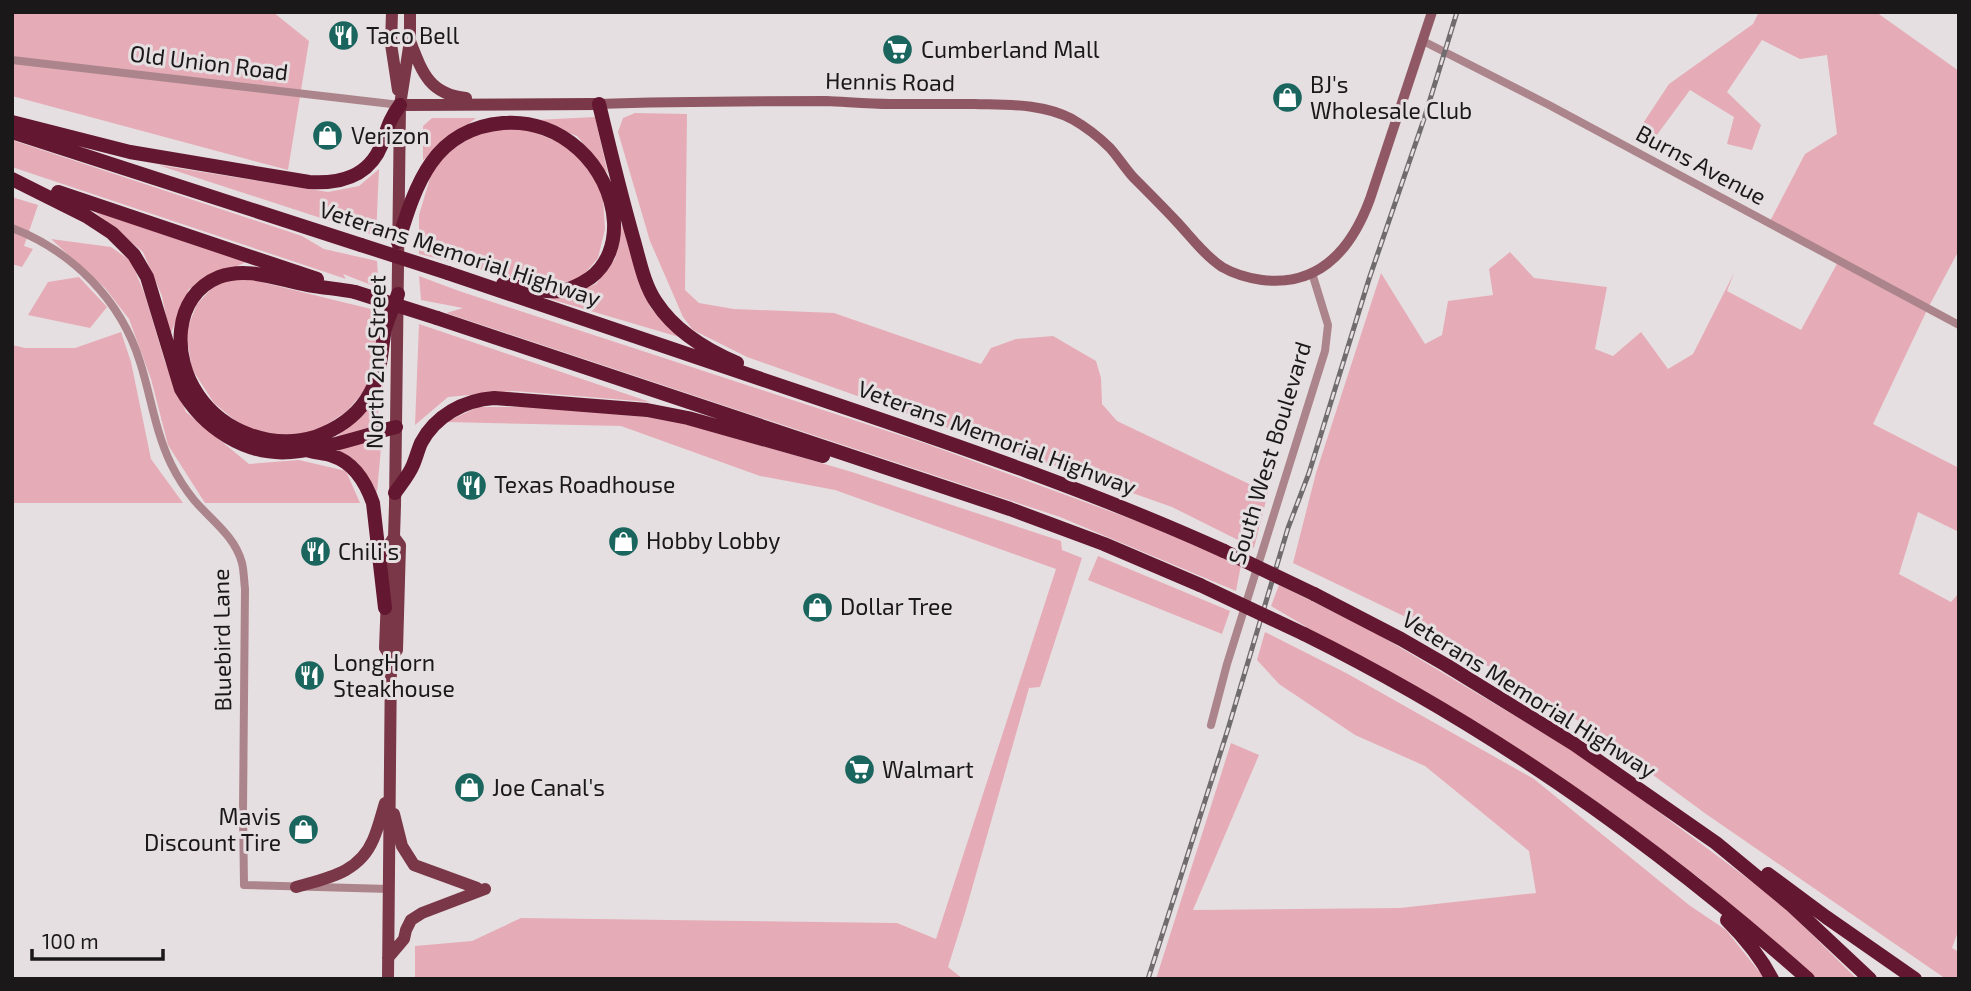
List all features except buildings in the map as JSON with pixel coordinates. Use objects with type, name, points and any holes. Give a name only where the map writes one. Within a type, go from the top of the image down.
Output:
[{"type":"highway","points":[[599,104],[619,191],[646,282],[657,303],[673,322],[702,345],[734,362],[895,425]]},
{"type":"highway","points":[[12,122],[131,152],[309,182],[329,183],[350,178],[370,162],[381,146],[389,120],[400,105]]},
{"type":"highway","points":[[398,242],[408,210],[434,158],[451,141],[478,128],[492,124],[519,123],[556,134],[585,154],[602,177],[612,202],[614,239],[607,259],[584,281],[569,289],[548,291],[448,273]]},
{"type":"highway","name":"Veterans Memorial Highway","points":[[12,132],[448,273],[895,425],[1127,509],[1224,551],[1401,639],[1574,744],[1716,843],[1790,904],[1870,979]]},
{"type":"highway","points":[[12,178],[975,497],[1104,544],[1200,585],[1304,634],[1419,696],[1507,750],[1668,863],[1808,979]]},
{"type":"highway","points":[[12,178],[86,216],[112,233],[134,255],[147,277],[181,389],[201,417],[233,440],[267,451],[288,453],[396,428]]},
{"type":"highway","points":[[355,292],[242,272],[222,276],[205,284],[188,302],[180,334],[185,369],[197,395],[222,420],[249,435],[265,439],[307,439],[335,428],[358,411],[372,390],[381,368],[385,328],[398,294]]},
{"type":"highway","points":[[395,493],[413,466],[427,433],[437,423],[465,404],[478,399],[494,398],[628,408],[669,414],[975,497]]},
{"type":"highway","points":[[305,451],[333,456],[348,464],[360,475],[368,489],[373,503],[385,608]]},
{"type":"highway","points":[[1716,843],[1743,855],[1915,979]]},
{"type":"highway","points":[[1668,863],[1748,942],[1763,961],[1772,979]]},
{"type":"main road","points":[[392,12],[391,44],[400,105]]},
{"type":"main road","points":[[400,105],[410,41],[410,12]]},
{"type":"main road","points":[[410,41],[426,77],[435,88],[457,97],[489,99],[503,103]]},
{"type":"main road","name":"Hennis Road","points":[[400,105],[599,104]]},
{"type":"main road","name":"North 2nd Street","points":[[388,979],[391,657],[385,648],[385,608],[389,545],[394,537],[400,105]]},
{"type":"main road","name":"North 2nd Street","points":[[391,657],[397,650],[399,617],[400,545],[394,537]]},
{"type":"main road","points":[[296,887],[341,874],[356,865],[373,842],[389,790]]},
{"type":"main road","points":[[388,958],[404,939],[411,920],[481,889],[414,865],[402,846],[389,790]]},
{"type":"street","points":[[1312,273],[1345,247],[1360,225],[1432,12]]},
{"type":"street","name":"Burns Avenue","points":[[1423,41],[1558,110],[1959,325]]},
{"type":"street","name":"Old Union Road","points":[[12,60],[400,105]]},
{"type":"street","name":"Hennis Road","points":[[599,104],[687,101],[1005,103],[1040,108],[1072,119],[1101,140],[1132,176],[1221,266],[1241,275],[1264,280],[1290,279],[1312,273]]},
{"type":"street","name":"Bluebird Lane","points":[[12,228],[32,235],[70,260],[101,291],[117,314],[140,362],[157,430],[172,466],[194,501],[232,541],[242,561],[245,589],[244,885],[296,887]]},
{"type":"street","name":"South West Boulevard","points":[[1211,725],[1227,664],[1325,351],[1328,325],[1312,273]]},
{"type":"street","points":[[296,887],[389,889]]},
{"type":"shaded area","points":[[12,12],[273,12],[309,41],[288,170],[12,96]]},
{"type":"shaded area","points":[[1759,12],[1876,12],[1959,71],[1959,250],[1873,424],[1959,468],[1959,532],[1918,512],[1899,574],[1951,602],[1959,593],[1959,929],[1952,948],[1959,952],[1959,979],[1946,979],[1706,814],[1585,725],[1410,619],[1293,563],[1316,473],[1381,273],[1425,344],[1442,335],[1448,301],[1493,295],[1489,269],[1510,252],[1534,278],[1607,287],[1595,349],[1613,356],[1641,332],[1668,369],[1693,354],[1734,273],[1727,291],[1801,330],[1839,260],[1769,223],[1805,154],[1837,134],[1827,55],[1800,59],[1762,40],[1727,92],[1761,125],[1752,150],[1727,144],[1734,117],[1690,90],[1648,147],[1632,140],[1669,84],[1753,24]]},
{"type":"shaded area","points":[[635,113],[687,114],[685,290],[699,303],[734,309],[834,313],[981,364],[991,348],[1016,339],[1053,336],[1096,361],[1101,378],[1102,404],[1117,421],[1268,493],[1254,548],[1172,507],[747,357],[693,330],[683,317],[650,241],[618,132],[623,118]]},
{"type":"shaded area","points":[[595,117],[608,174],[577,136],[535,120]]},
{"type":"shaded area","points":[[432,118],[476,118],[423,160],[423,126]]},
{"type":"shaded area","points":[[523,128],[574,148],[594,171],[603,198],[605,229],[598,258],[581,278],[549,286],[419,254],[419,215],[433,168],[452,148],[484,131]]},
{"type":"shaded area","points":[[12,140],[302,236],[324,249],[377,261],[379,288],[12,167]]},
{"type":"shaded area","points":[[158,165],[328,192],[359,186],[379,169],[376,236]]},
{"type":"shaded area","points":[[12,197],[38,205],[24,246],[33,249],[22,267],[12,264]]},
{"type":"shaded area","points":[[94,211],[246,262],[189,289],[170,335],[162,296],[143,252]]},
{"type":"shaded area","points":[[623,220],[650,307],[679,337],[550,299],[596,284],[615,259]]},
{"type":"shaded area","points":[[51,239],[111,247],[131,261],[145,295],[165,362],[186,412],[249,464],[299,460],[346,471],[360,503],[205,503],[168,445],[151,379],[129,319],[105,288]]},
{"type":"shaded area","points":[[419,276],[927,444],[1172,534],[1241,565],[1236,591],[1060,517],[446,313],[463,308],[421,300]]},
{"type":"shaded area","points":[[79,277],[107,307],[90,328],[28,315],[48,282]]},
{"type":"shaded area","points":[[245,278],[375,310],[378,326],[372,382],[346,412],[313,433],[278,435],[243,427],[214,403],[192,369],[186,332],[197,304],[221,282]]},
{"type":"shaded area","points":[[419,324],[650,402],[514,391],[448,397],[415,425]]},
{"type":"shaded area","points":[[121,332],[131,362],[151,459],[183,503],[12,503],[12,345],[25,348],[75,348]]},
{"type":"shaded area","points":[[383,384],[376,425],[335,438],[361,417]]},
{"type":"shaded area","points":[[478,407],[537,407],[656,418],[712,429],[1061,541],[1062,550],[1082,558],[1040,687],[1029,688],[948,967],[963,979],[415,979],[415,946],[472,941],[521,918],[897,923],[936,939],[1056,569],[835,490],[760,476],[621,426],[446,422]]},
{"type":"shaded area","points":[[382,437],[377,492],[358,463],[338,450]]},
{"type":"shaded area","points":[[1098,556],[1230,611],[1222,634],[1088,580]]},
{"type":"shaded area","points":[[1279,585],[1354,620],[1589,760],[1779,902],[1857,979],[1815,979],[1698,877],[1540,765],[1271,606]]},
{"type":"shaded area","points":[[1265,632],[1348,674],[1534,779],[1689,905],[1726,930],[1765,979],[1156,979],[1231,743],[1259,755],[1193,910],[1400,908],[1536,893],[1529,851],[1425,766],[1355,735],[1279,684],[1257,660]]},
{"type":"railway","points":[[1148,979],[1228,729],[1288,528],[1309,473],[1369,279],[1424,119],[1457,12]]},
{"type":"place","name":"Taco Bell","points":[[343,36]]},
{"type":"place","name":"Cumberland Mall","points":[[898,50]]},
{"type":"place","name":"BJ's Wholesale Club","points":[[1287,98]]},
{"type":"place","name":"Verizon","points":[[328,136]]},
{"type":"place","name":"Texas Roadhouse","points":[[471,485]]},
{"type":"place","name":"Hobby Lobby","points":[[623,541]]},
{"type":"place","name":"Chili's","points":[[315,552]]},
{"type":"place","name":"Dollar Tree","points":[[817,607]]},
{"type":"place","name":"LongHorn Steakhouse","points":[[310,676]]},
{"type":"place","name":"Walmart","points":[[859,770]]},
{"type":"place","name":"Joe Canal's","points":[[469,788]]},
{"type":"place","name":"Mavis Discount Tire","points":[[304,830]]}]
